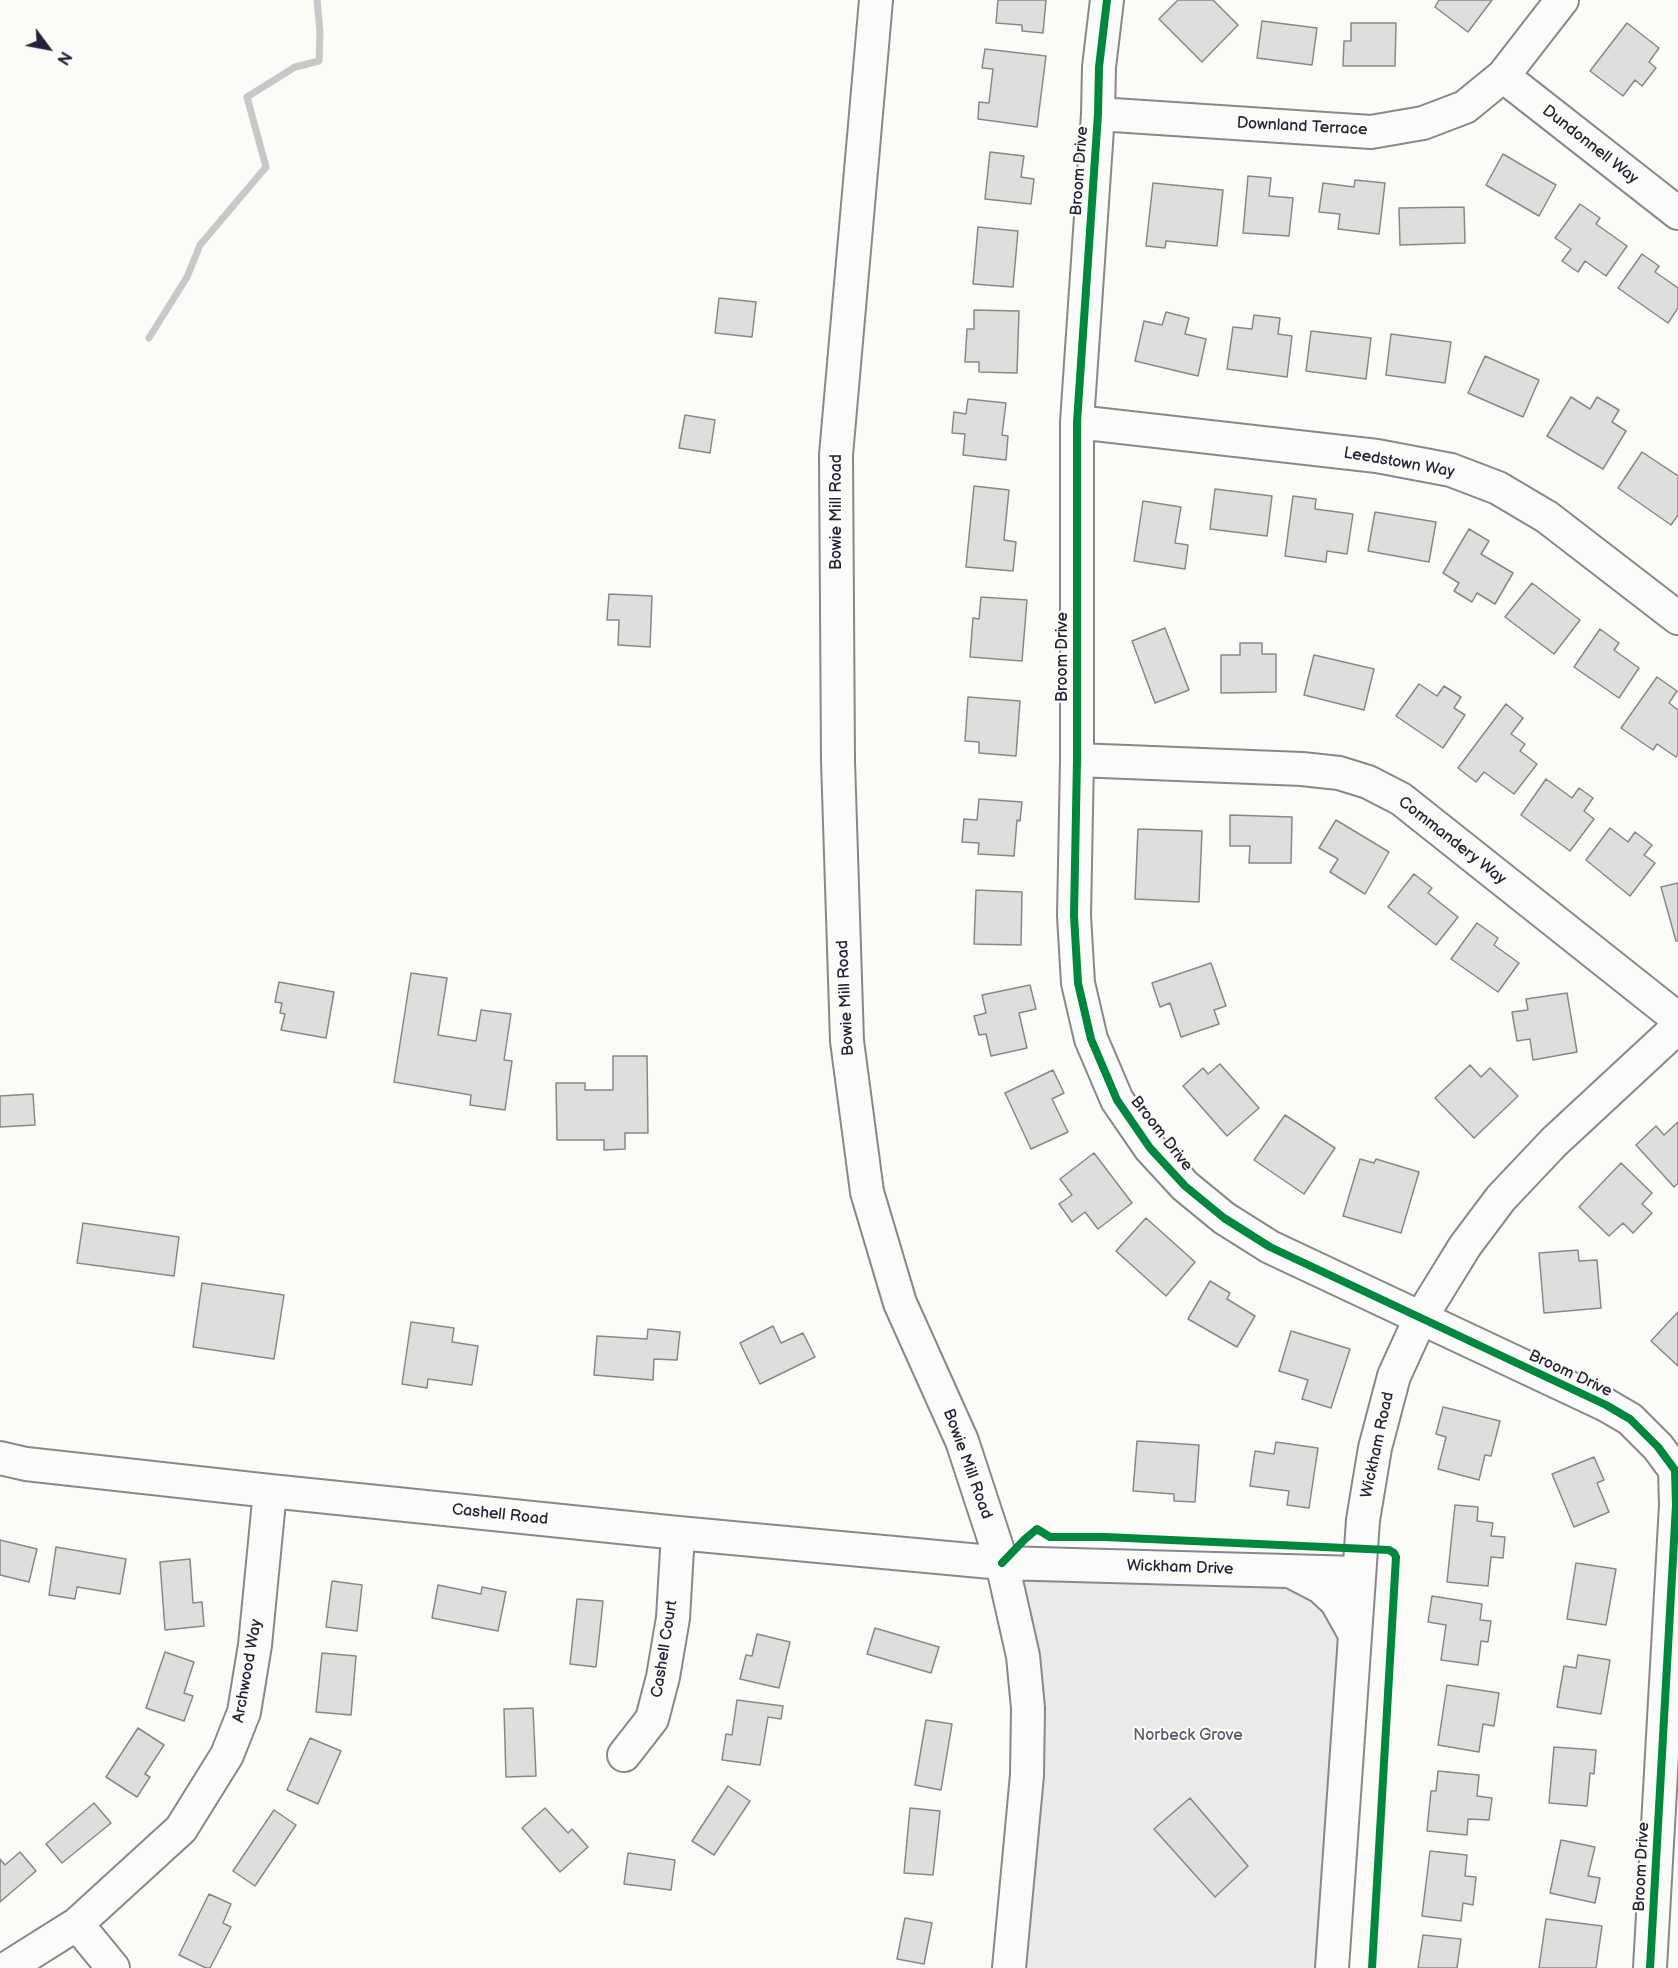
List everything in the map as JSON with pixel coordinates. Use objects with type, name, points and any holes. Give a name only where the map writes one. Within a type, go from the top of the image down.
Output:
[{"type":"street","name":"Bowie Mill Road","points":[[876,0],[836,455],[838,761],[847,1041],[867,1192],[900,1303],[962,1441],[1002,1563],[1023,1656],[1028,1708],[1028,1775],[1009,1968]]},
{"type":"street","name":"Broom Drive","points":[[1107,0],[1099,67],[1098,114],[1077,422],[1077,760],[1074,916],[1078,983],[1091,1039],[1117,1100],[1150,1148],[1178,1178],[1224,1218],[1270,1247],[1606,1405],[1630,1419],[1658,1447],[1675,1470],[1676,1505],[1650,1968]]},
{"type":"street","name":"Downland Terrace","points":[[1098,114],[1371,132],[1423,123],[1465,107],[1503,76],[1562,0]]},
{"type":"street","name":"Dundonnell Way","points":[[1503,76],[1678,213]]},
{"type":"street","name":"Leedstown Way","points":[[1077,422],[1377,456],[1451,470],[1498,488],[1547,517],[1678,618]]},
{"type":"street","name":"Commandery Way","points":[[1077,760],[1302,768],[1339,773],[1368,782],[1401,799],[1678,1019]]},
{"type":"street","name":"Wickham Road","points":[[1332,1968],[1363,1520],[1383,1416],[1394,1376],[1420,1319],[1465,1246],[1501,1198],[1554,1143],[1678,1027]]},
{"type":"street","name":"Cashell Road","points":[[0,1458],[26,1464],[270,1491],[678,1533],[1002,1563]]},
{"type":"street","name":"Archwood Way","points":[[7,1968],[77,1924],[182,1829],[227,1755],[244,1712],[255,1645],[270,1491]]},
{"type":"street","name":"Cashell Court","points":[[624,1755],[652,1719],[663,1677],[673,1618],[678,1533]]},
{"type":"street","name":"Wickham Drive","points":[[1002,1563],[1358,1573]]},
{"type":"street","points":[[1291,1571],[1321,1587],[1336,1601],[1354,1633]]},
{"type":"street","points":[[77,1924],[113,1968]]},
{"type":"green space","name":"Norbeck Grove","points":[[1002,1563],[1358,1573],[1332,1968],[1009,1968],[1027,1775]]},
{"type":"building","points":[[998,0],[1046,0],[1043,33],[1022,31],[1022,25],[996,23]]},
{"type":"building","points":[[1178,0],[1213,0],[1238,25],[1202,62],[1159,19]]},
{"type":"building","points":[[1439,0],[1492,0],[1468,32],[1435,7]]},
{"type":"building","points":[[1262,21],[1317,28],[1312,65],[1257,58]]},
{"type":"building","points":[[1351,23],[1396,23],[1395,66],[1343,66],[1344,41],[1351,41]]},
{"type":"building","points":[[1627,23],[1659,48],[1649,62],[1656,68],[1642,86],[1635,80],[1623,96],[1590,71]]},
{"type":"building","points":[[985,49],[1046,56],[1037,127],[978,119],[979,102],[989,103],[993,69],[982,68]]},
{"type":"building","points":[[990,152],[1024,156],[1021,177],[1034,179],[1031,204],[985,199]]},
{"type":"building","points":[[1503,154],[1556,185],[1539,216],[1486,185]]},
{"type":"building","points":[[1248,176],[1271,178],[1269,196],[1293,198],[1289,236],[1243,233]]},
{"type":"building","points":[[1355,180],[1385,183],[1379,234],[1338,229],[1340,214],[1319,212],[1323,183],[1354,187]]},
{"type":"building","points":[[1153,183],[1223,190],[1217,246],[1166,241],[1165,248],[1146,246]]},
{"type":"building","points":[[1580,204],[1600,218],[1596,224],[1627,246],[1606,276],[1585,261],[1578,272],[1562,261],[1571,249],[1555,238]]},
{"type":"building","points":[[1464,207],[1465,243],[1400,245],[1399,208]]},
{"type":"building","points":[[978,227],[1018,231],[1013,287],[973,284]]},
{"type":"building","points":[[1642,254],[1659,266],[1655,272],[1678,288],[1678,308],[1668,323],[1618,288]]},
{"type":"building","points":[[719,298],[756,302],[752,337],[715,333]]},
{"type":"building","points":[[974,310],[1019,311],[1017,373],[979,372],[979,362],[965,362],[967,329],[974,329]]},
{"type":"building","points":[[1166,312],[1189,318],[1185,334],[1206,339],[1198,376],[1135,361],[1144,321],[1162,325]]},
{"type":"building","points":[[1254,315],[1280,318],[1278,334],[1292,336],[1287,377],[1227,369],[1233,327],[1252,329]]},
{"type":"building","points":[[1311,331],[1371,338],[1366,379],[1306,371]]},
{"type":"building","points":[[1391,334],[1451,342],[1445,383],[1386,375]]},
{"type":"building","points":[[1485,356],[1539,380],[1523,417],[1468,393]]},
{"type":"building","points":[[1571,397],[1590,409],[1597,397],[1619,410],[1612,422],[1626,431],[1603,469],[1547,436]]},
{"type":"building","points":[[968,399],[1006,403],[1002,435],[1008,436],[1006,460],[963,455],[965,434],[952,433],[954,412],[966,414]]},
{"type":"building","points":[[685,415],[715,420],[710,453],[679,448]]},
{"type":"building","points":[[1642,452],[1678,476],[1678,515],[1671,525],[1618,488]]},
{"type":"building","points":[[974,486],[1009,490],[1004,540],[1016,542],[1013,571],[966,567]]},
{"type":"building","points":[[1215,489],[1272,496],[1267,536],[1210,529]]},
{"type":"building","points":[[1293,496],[1316,499],[1315,509],[1353,514],[1347,554],[1327,551],[1326,562],[1285,556]]},
{"type":"building","points":[[1143,501],[1181,507],[1175,543],[1188,545],[1185,569],[1134,561]]},
{"type":"building","points":[[1375,512],[1436,522],[1429,562],[1368,551]]},
{"type":"building","points":[[1469,529],[1489,541],[1481,554],[1513,573],[1495,604],[1477,593],[1472,602],[1454,591],[1459,583],[1443,573]]},
{"type":"building","points":[[1532,583],[1580,620],[1554,654],[1505,617]]},
{"type":"building","points":[[609,594],[652,596],[650,647],[618,645],[619,620],[607,620]]},
{"type":"building","points":[[981,597],[1027,600],[1022,661],[970,657],[973,618],[979,619]]},
{"type":"building","points":[[1165,628],[1189,690],[1155,703],[1132,641]]},
{"type":"building","points":[[1600,629],[1619,643],[1614,650],[1639,668],[1619,698],[1574,667]]},
{"type":"building","points":[[1240,643],[1262,643],[1262,654],[1276,654],[1276,692],[1221,693],[1221,655],[1240,655]]},
{"type":"building","points":[[1314,655],[1374,669],[1364,710],[1304,695]]},
{"type":"building","points":[[1657,677],[1677,691],[1669,703],[1678,710],[1678,754],[1676,757],[1657,744],[1653,750],[1621,728]]},
{"type":"building","points":[[1419,684],[1437,696],[1444,686],[1461,697],[1454,708],[1465,715],[1443,748],[1396,716]]},
{"type":"building","points":[[968,697],[1020,701],[1016,756],[979,753],[979,742],[965,741]]},
{"type":"building","points":[[1506,704],[1523,718],[1511,734],[1525,744],[1520,751],[1537,764],[1514,794],[1484,772],[1476,782],[1458,768]]},
{"type":"building","points":[[1546,779],[1572,798],[1579,788],[1593,798],[1584,811],[1594,819],[1570,851],[1521,815]]},
{"type":"building","points":[[979,799],[1022,802],[1020,821],[1017,820],[1014,856],[978,854],[979,843],[962,842],[964,819],[977,820]]},
{"type":"building","points":[[1230,815],[1292,817],[1291,863],[1249,863],[1250,846],[1230,846]]},
{"type":"building","points":[[1336,820],[1389,852],[1365,894],[1330,872],[1338,859],[1319,848]]},
{"type":"building","points":[[1610,828],[1628,842],[1635,832],[1652,845],[1644,855],[1655,863],[1630,896],[1586,860]]},
{"type":"building","points":[[1138,829],[1202,831],[1199,902],[1135,899]]},
{"type":"building","points":[[1414,874],[1432,888],[1428,893],[1458,917],[1436,945],[1388,907]]},
{"type":"building","points":[[1678,883],[1678,941],[1676,941],[1661,887]]},
{"type":"building","points":[[976,890],[1022,892],[1021,945],[974,944]]},
{"type":"building","points":[[1477,923],[1498,938],[1494,945],[1519,963],[1498,992],[1451,959]]},
{"type":"building","points":[[1211,963],[1226,1006],[1214,1010],[1219,1024],[1181,1037],[1170,1003],[1160,1007],[1152,983]]},
{"type":"building","points":[[411,973],[447,978],[438,1035],[476,1041],[481,1010],[511,1014],[504,1060],[512,1061],[505,1110],[470,1105],[471,1095],[394,1082]]},
{"type":"building","points":[[279,982],[334,992],[326,1038],[281,1030],[285,1014],[280,1013],[282,1003],[275,1002]]},
{"type":"building","points":[[1030,985],[1036,1009],[1019,1013],[1027,1048],[991,1056],[986,1034],[979,1035],[974,1016],[986,1013],[982,995]]},
{"type":"building","points":[[1567,993],[1577,1052],[1533,1060],[1530,1039],[1517,1041],[1512,1012],[1528,1010],[1526,999]]},
{"type":"building","points":[[613,1056],[647,1056],[648,1133],[625,1133],[625,1149],[604,1150],[604,1140],[557,1140],[556,1083],[585,1083],[585,1090],[613,1090]]},
{"type":"building","points":[[1220,1064],[1259,1108],[1227,1136],[1183,1086],[1203,1068],[1208,1074]]},
{"type":"building","points":[[1470,1065],[1481,1077],[1490,1068],[1518,1096],[1474,1138],[1435,1098]]},
{"type":"building","points":[[1053,1070],[1064,1093],[1052,1099],[1068,1132],[1031,1149],[1005,1093]]},
{"type":"building","points":[[33,1094],[35,1125],[0,1127],[0,1096]]},
{"type":"building","points":[[1285,1115],[1335,1148],[1304,1194],[1254,1160]]},
{"type":"building","points":[[1678,1122],[1678,1183],[1674,1187],[1636,1145],[1656,1126],[1664,1135]]},
{"type":"building","points":[[1094,1153],[1132,1203],[1098,1229],[1085,1212],[1072,1222],[1059,1204],[1072,1195],[1060,1179]]},
{"type":"building","points":[[1360,1159],[1374,1163],[1376,1159],[1419,1172],[1401,1233],[1343,1216]]},
{"type":"building","points":[[1621,1163],[1652,1193],[1642,1204],[1652,1213],[1633,1233],[1623,1223],[1609,1236],[1579,1207]]},
{"type":"building","points":[[1146,1218],[1195,1262],[1166,1296],[1116,1251]]},
{"type":"building","points":[[83,1223],[179,1237],[174,1276],[77,1263]]},
{"type":"building","points":[[1578,1250],[1579,1261],[1597,1260],[1601,1308],[1544,1313],[1539,1253]]},
{"type":"building","points":[[1210,1281],[1230,1293],[1227,1299],[1255,1316],[1237,1347],[1188,1319]]},
{"type":"building","points":[[202,1283],[284,1295],[274,1359],[193,1347]]},
{"type":"building","points":[[1678,1312],[1678,1366],[1651,1341]]},
{"type":"building","points":[[411,1322],[454,1328],[452,1342],[478,1346],[472,1385],[428,1379],[427,1388],[402,1384]]},
{"type":"building","points":[[773,1326],[781,1343],[803,1333],[815,1357],[760,1384],[740,1343]]},
{"type":"building","points":[[648,1329],[680,1332],[677,1360],[654,1359],[653,1380],[594,1375],[597,1336],[647,1339]]},
{"type":"building","points":[[1291,1331],[1350,1349],[1331,1408],[1302,1399],[1308,1380],[1279,1371]]},
{"type":"building","points":[[1443,1407],[1500,1421],[1491,1456],[1485,1455],[1479,1480],[1438,1469],[1446,1437],[1436,1434]]},
{"type":"building","points":[[1137,1441],[1199,1445],[1195,1502],[1174,1501],[1174,1494],[1133,1491]]},
{"type":"building","points":[[1276,1442],[1318,1448],[1309,1508],[1287,1505],[1289,1491],[1250,1486],[1255,1451],[1274,1454]]},
{"type":"building","points":[[1594,1457],[1604,1480],[1597,1483],[1609,1512],[1574,1527],[1552,1474]]},
{"type":"building","points":[[1455,1505],[1478,1507],[1477,1521],[1493,1523],[1491,1536],[1505,1537],[1503,1558],[1491,1557],[1488,1586],[1447,1582]]},
{"type":"building","points":[[0,1540],[37,1549],[29,1582],[0,1575]]},
{"type":"building","points":[[56,1547],[126,1559],[120,1594],[77,1587],[75,1599],[49,1595]]},
{"type":"building","points":[[190,1559],[193,1603],[202,1602],[204,1626],[165,1630],[160,1562]]},
{"type":"building","points":[[1576,1563],[1616,1569],[1606,1625],[1567,1619]]},
{"type":"building","points":[[332,1581],[362,1585],[357,1631],[326,1627]]},
{"type":"building","points":[[438,1585],[481,1594],[482,1587],[506,1592],[498,1631],[432,1618]]},
{"type":"building","points":[[1432,1596],[1482,1604],[1480,1620],[1491,1621],[1488,1642],[1481,1641],[1478,1665],[1441,1660],[1446,1625],[1428,1622]]},
{"type":"building","points":[[577,1599],[603,1601],[596,1667],[570,1664]]},
{"type":"building","points":[[875,1628],[939,1647],[931,1673],[867,1654]]},
{"type":"building","points":[[757,1634],[790,1642],[779,1688],[740,1679],[746,1655],[752,1656]]},
{"type":"building","points":[[165,1652],[194,1662],[184,1693],[193,1696],[184,1721],[146,1708]]},
{"type":"building","points":[[322,1653],[356,1656],[351,1715],[316,1712]]},
{"type":"building","points":[[1578,1655],[1610,1660],[1601,1714],[1557,1707],[1564,1666],[1576,1668]]},
{"type":"building","points":[[1447,1685],[1499,1693],[1494,1726],[1483,1724],[1479,1752],[1438,1745]]},
{"type":"building","points":[[737,1700],[783,1706],[781,1719],[768,1717],[760,1765],[722,1760],[726,1734],[732,1735]]},
{"type":"building","points":[[533,1708],[536,1776],[506,1777],[504,1709]]},
{"type":"building","points":[[926,1720],[952,1724],[941,1790],[915,1785]]},
{"type":"building","points":[[138,1728],[164,1745],[145,1774],[150,1777],[137,1797],[106,1777]]},
{"type":"building","points":[[310,1738],[341,1751],[318,1804],[287,1790]]},
{"type":"building","points":[[1554,1747],[1596,1750],[1594,1774],[1590,1773],[1587,1806],[1549,1803]]},
{"type":"building","points":[[1438,1771],[1479,1775],[1477,1796],[1492,1798],[1489,1820],[1468,1819],[1467,1835],[1427,1831],[1431,1791],[1436,1791]]},
{"type":"building","points":[[728,1786],[750,1801],[714,1855],[692,1841]]},
{"type":"building","points":[[1190,1798],[1248,1866],[1215,1897],[1154,1829]]},
{"type":"building","points":[[94,1803],[111,1823],[62,1863],[46,1844]]},
{"type":"building","points":[[545,1808],[568,1833],[572,1829],[588,1847],[560,1872],[522,1828]]},
{"type":"building","points":[[910,1808],[940,1811],[933,1875],[904,1873]]},
{"type":"building","points":[[274,1810],[296,1825],[255,1886],[233,1871]]},
{"type":"building","points":[[1561,1840],[1595,1847],[1588,1876],[1600,1878],[1595,1903],[1550,1893]]},
{"type":"building","points":[[1430,1851],[1467,1855],[1465,1876],[1476,1877],[1473,1905],[1463,1903],[1461,1921],[1422,1916]]},
{"type":"building","points":[[20,1852],[36,1871],[0,1902],[0,1859],[5,1865]]},
{"type":"building","points":[[628,1853],[675,1860],[671,1890],[624,1884]]},
{"type":"building","points":[[209,1894],[231,1904],[223,1923],[231,1927],[210,1968],[206,1968],[179,1955]]},
{"type":"building","points":[[905,1918],[932,1923],[924,1964],[897,1959]]},
{"type":"building","points":[[1546,1919],[1602,1926],[1596,1968],[1539,1968]]},
{"type":"building","points":[[1423,1935],[1461,1939],[1457,1968],[1418,1968]]},
{"type":"waterway","points":[[149,338],[187,277],[200,245],[266,167],[247,97],[295,67],[319,61],[320,32],[317,0]]},
{"type":"cycle path","points":[[1107,0],[1099,67],[1098,114],[1077,422],[1077,760],[1074,916],[1078,983],[1091,1039],[1117,1100],[1150,1148],[1185,1186],[1224,1218],[1270,1247],[1606,1405],[1630,1419],[1658,1447],[1675,1470],[1676,1505],[1650,1968]]},
{"type":"cycle path","points":[[1002,1563],[1037,1529],[1050,1537],[1105,1537],[1389,1550],[1394,1553],[1396,1557],[1372,1968]]}]
